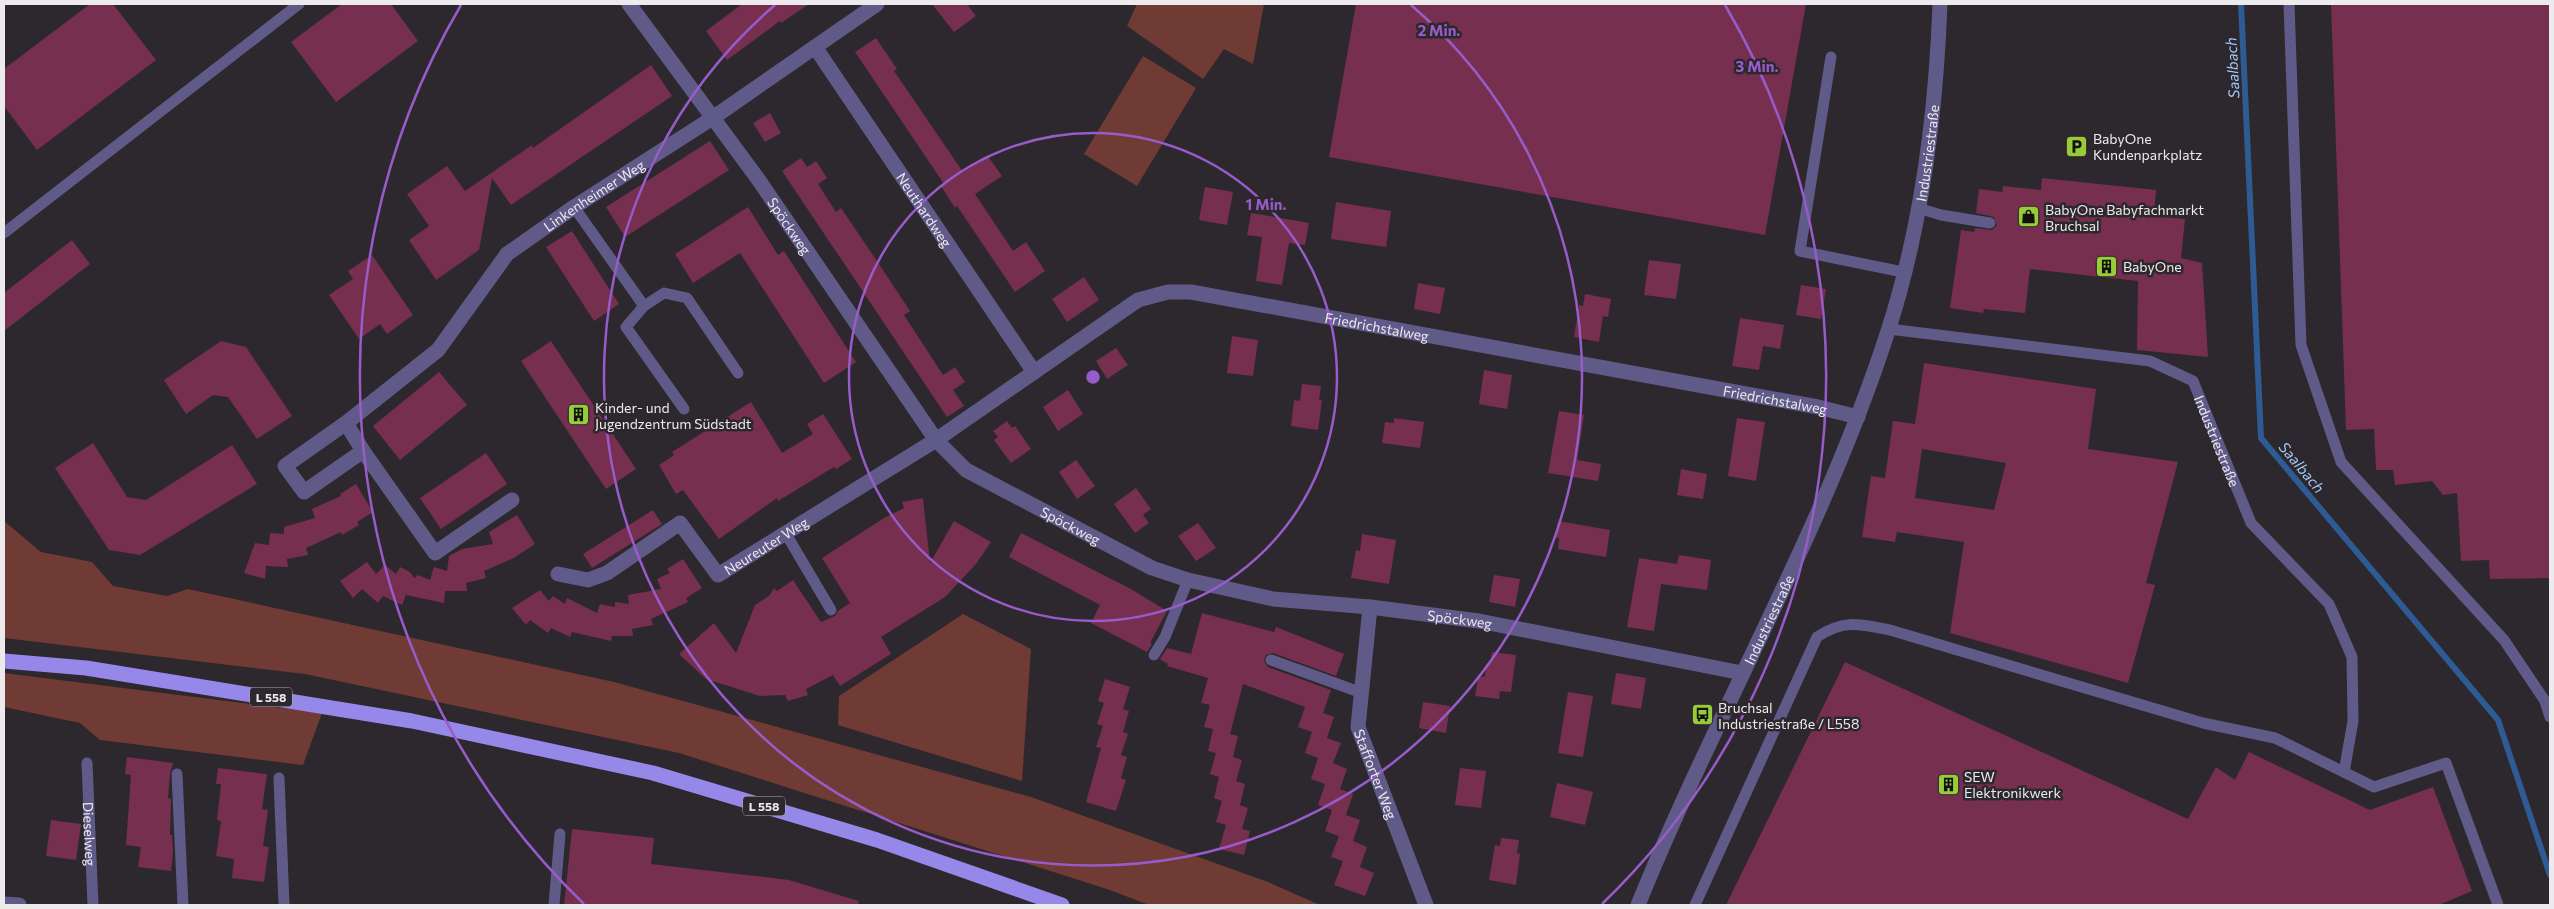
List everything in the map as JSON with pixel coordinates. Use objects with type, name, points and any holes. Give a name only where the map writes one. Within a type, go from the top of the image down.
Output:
[{"type":"main road","name":"L 558","points":[[4,661],[86,668],[412,720],[653,773],[877,840],[1062,905]]},
{"type":"street","name":"Spöckweg","points":[[629,4],[758,179],[936,440],[966,470],[1152,568],[1188,580],[1273,599],[1370,607],[1479,621],[1742,673]]},
{"type":"street","name":"Linkenheimer Weg","points":[[363,451],[304,492],[285,466],[346,423],[438,350],[507,254],[574,207],[714,117],[877,4]]},
{"type":"street","name":"Industriestraße","points":[[1638,905],[1666,837],[1828,488],[1858,416],[1889,329],[1918,208],[1930,141],[1938,62],[1940,4]]},
{"type":"street","name":"Neuthardweg","points":[[815,47],[1034,372]]},
{"type":"street","name":"Friedrichstalweg","points":[[936,440],[1138,300],[1168,292],[1192,292],[1818,407],[1858,416]]},
{"type":"street","points":[[346,423],[363,451],[435,553],[512,500]]},
{"type":"street","name":"Neureuter Weg","points":[[558,574],[588,580],[607,573],[680,523],[718,575],[936,440]]},
{"type":"street","name":"Stafforter Weg","points":[[1370,607],[1358,727],[1426,905]]},
{"type":"street","points":[[4,904],[18,905]]},
{"type":"lane","points":[[4,233],[299,4]]},
{"type":"lane","points":[[2289,4],[2301,345],[2341,462],[2504,640],[2545,702],[2550,717]]},
{"type":"lane","points":[[1831,57],[1800,251],[1903,272]]},
{"type":"lane","points":[[574,207],[644,306]]},
{"type":"lane","points":[[1918,208],[1941,215],[1990,223]]},
{"type":"lane","points":[[684,409],[626,327],[644,306],[664,293],[687,298],[738,373]]},
{"type":"lane","name":"Industriestraße","points":[[1889,329],[2150,361],[2193,381],[2251,523],[2329,604],[2352,657],[2353,721],[2344,772]]},
{"type":"lane","points":[[786,534],[831,610]]},
{"type":"lane","points":[[1154,656],[1166,634],[1188,580]]},
{"type":"lane","points":[[1696,905],[1817,637],[1832,627],[1855,623],[1890,630],[2203,723],[2275,738],[2374,787],[2446,763],[2498,905]]},
{"type":"lane","points":[[1271,660],[1362,693]]},
{"type":"lane","name":"Dieselweg","points":[[87,763],[93,905]]},
{"type":"lane","points":[[177,774],[183,905]]},
{"type":"lane","points":[[279,778],[284,905]]},
{"type":"lane","points":[[554,905],[560,834]]},
{"type":"shaded area","points":[[1137,4],[1264,4],[1253,64],[1224,49],[1203,79],[1127,26]]},
{"type":"shaded area","points":[[1143,56],[1196,88],[1137,186],[1084,154]]},
{"type":"shaded area","points":[[4,521],[41,552],[92,562],[113,586],[167,596],[188,589],[614,682],[1031,797],[1268,882],[1320,905],[1149,905],[1110,890],[679,753],[305,674],[4,638]]},
{"type":"shaded area","points":[[963,614],[1031,649],[1022,781],[838,725],[839,696]]},
{"type":"shaded area","points":[[4,673],[322,713],[303,765],[100,740],[80,723],[4,707]]},
{"type":"building","points":[[90,4],[113,4],[156,60],[37,150],[4,106],[4,69]]},
{"type":"building","points":[[342,4],[391,4],[418,41],[336,102],[291,42]]},
{"type":"building","points":[[742,4],[809,4],[781,23],[780,21],[727,60],[706,31]]},
{"type":"building","points":[[932,4],[967,4],[976,16],[954,32]]},
{"type":"building","points":[[1356,4],[1806,4],[1765,235],[1329,157]]},
{"type":"building","points":[[2331,4],[2550,4],[2550,578],[2490,579],[2489,560],[2461,561],[2457,493],[2443,495],[2432,481],[2395,485],[2393,470],[2376,470],[2374,429],[2346,430]]},
{"type":"building","points":[[876,38],[897,69],[894,71],[963,172],[987,155],[1002,176],[975,194],[1013,251],[1026,242],[1045,271],[1015,292],[957,206],[955,208],[941,186],[944,184],[855,52]]},
{"type":"building","points":[[651,65],[672,96],[511,205],[492,178],[479,250],[436,280],[409,240],[429,226],[407,194],[447,166],[465,191],[532,145],[533,148]]},
{"type":"building","points":[[770,113],[781,133],[765,142],[753,123]]},
{"type":"building","points":[[710,141],[729,170],[625,237],[606,207]]},
{"type":"building","points":[[801,158],[807,167],[816,161],[827,178],[818,184],[836,212],[841,208],[910,311],[904,315],[943,375],[955,367],[965,382],[953,390],[964,406],[947,417],[782,171]]},
{"type":"building","name":"BabyOne","points":[[2042,178],[2156,190],[2154,216],[2185,219],[2181,258],[2202,263],[2208,357],[2137,350],[2138,281],[2030,269],[2025,313],[1984,309],[1983,313],[1950,308],[1961,230],[1974,232],[1975,228],[1992,230],[1997,225],[1994,217],[1976,213],[1979,189],[2002,192],[2003,186],[2041,190]]},
{"type":"building","points":[[1205,187],[1233,192],[1227,225],[1199,220]]},
{"type":"building","points":[[1336,202],[1391,211],[1386,247],[1331,239]]},
{"type":"building","points":[[748,207],[778,255],[784,251],[856,362],[824,383],[740,253],[693,283],[675,254]]},
{"type":"building","points":[[1251,213],[1309,223],[1305,245],[1289,243],[1282,285],[1256,281],[1262,237],[1247,235]]},
{"type":"building","points":[[572,231],[619,304],[594,321],[546,247]]},
{"type":"building","points":[[72,240],[90,264],[4,331],[4,293]]},
{"type":"building","points":[[372,255],[413,315],[387,334],[380,324],[359,339],[329,295],[353,279],[348,271]]},
{"type":"building","points":[[1649,260],[1681,264],[1676,299],[1644,295]]},
{"type":"building","points":[[1084,277],[1099,300],[1067,322],[1052,299]]},
{"type":"building","points":[[1418,283],[1445,288],[1440,314],[1414,309]]},
{"type":"building","points":[[1801,285],[1826,289],[1821,319],[1796,315]]},
{"type":"building","points":[[1585,294],[1611,299],[1608,317],[1603,316],[1599,342],[1574,337],[1579,305],[1583,306]]},
{"type":"building","points":[[1740,318],[1784,325],[1780,349],[1763,346],[1759,370],[1732,366]]},
{"type":"building","points":[[1232,336],[1258,340],[1253,376],[1227,373]]},
{"type":"building","points":[[221,341],[246,347],[292,416],[257,439],[228,397],[213,395],[186,414],[164,380]]},
{"type":"building","name":"Kinder- und Jugendzentrum Südstadt","points":[[551,341],[636,469],[606,489],[521,361]]},
{"type":"building","points":[[1116,348],[1128,365],[1107,379],[1096,361]]},
{"type":"building","points":[[1924,363],[2096,389],[2088,449],[2178,462],[2146,583],[2155,585],[2128,683],[1950,633],[1964,542],[1897,532],[1895,542],[1862,537],[1871,476],[1885,478],[1893,421],[1915,424]],"holes":[[[1922,449],[2006,463],[1994,510],[1915,498]]]},
{"type":"building","points":[[1484,370],[1512,375],[1507,409],[1479,404]]},
{"type":"building","points":[[439,372],[467,405],[400,460],[373,426]]},
{"type":"building","points":[[1302,384],[1321,386],[1319,400],[1322,400],[1318,430],[1291,426],[1294,400],[1300,401]]},
{"type":"building","points":[[1068,390],[1083,414],[1058,431],[1043,407]]},
{"type":"building","points":[[751,402],[782,453],[813,434],[807,424],[823,414],[852,459],[836,469],[834,467],[778,501],[777,498],[719,539],[683,490],[676,494],[659,465],[674,455],[672,452]]},
{"type":"building","points":[[1559,411],[1584,415],[1577,460],[1601,464],[1598,481],[1548,473]]},
{"type":"building","points":[[1394,418],[1424,422],[1420,448],[1382,443],[1385,422],[1394,423]]},
{"type":"building","points":[[1737,418],[1765,422],[1756,481],[1728,476]]},
{"type":"building","points":[[1007,421],[1012,428],[1015,426],[1031,449],[1011,463],[994,440],[998,437],[993,431]]},
{"type":"building","points":[[93,443],[127,497],[146,500],[232,445],[257,484],[140,555],[109,550],[55,468]]},
{"type":"building","points":[[486,453],[507,484],[441,529],[420,498]]},
{"type":"building","points":[[1076,460],[1095,486],[1077,499],[1059,472]]},
{"type":"building","points":[[1681,469],[1707,474],[1703,499],[1677,495]]},
{"type":"building","points":[[356,484],[373,512],[357,522],[359,525],[342,535],[341,532],[306,548],[308,555],[287,559],[288,567],[266,566],[265,579],[244,573],[255,543],[269,545],[270,533],[284,534],[284,527],[315,518],[312,509],[341,496],[340,494]]},
{"type":"building","points":[[1136,488],[1151,509],[1143,515],[1149,523],[1135,533],[1114,504]]},
{"type":"building","points":[[923,498],[930,563],[954,521],[991,542],[976,564],[945,597],[881,637],[891,654],[840,686],[833,675],[806,689],[808,695],[788,701],[785,695],[760,696],[706,679],[679,654],[714,623],[736,653],[755,605],[769,596],[774,588],[777,591],[793,580],[821,622],[835,616],[838,611],[850,603],[822,558],[884,518],[904,508],[902,502]]},
{"type":"building","points":[[653,510],[662,524],[592,568],[583,554]]},
{"type":"building","points":[[517,515],[535,544],[512,559],[484,571],[486,578],[466,583],[467,591],[445,591],[444,603],[406,595],[402,605],[383,596],[378,603],[362,589],[353,598],[340,581],[367,562],[376,574],[385,565],[396,574],[400,567],[410,572],[414,578],[418,575],[430,580],[434,567],[447,571],[449,556],[462,549],[493,544],[489,532]]},
{"type":"building","points":[[1558,521],[1610,530],[1606,557],[1558,549],[1559,538],[1555,538]]},
{"type":"building","points":[[1198,523],[1216,548],[1196,561],[1178,536]]},
{"type":"building","points":[[1021,533],[1131,589],[1167,611],[1147,652],[1091,623],[1100,605],[1009,557]]},
{"type":"building","points":[[1362,534],[1396,540],[1389,584],[1351,578],[1356,550],[1360,551]]},
{"type":"building","points":[[1679,555],[1711,560],[1707,590],[1661,584],[1654,631],[1627,627],[1639,558],[1677,564]]},
{"type":"building","points":[[683,559],[702,588],[686,598],[688,602],[651,619],[653,625],[632,629],[633,636],[612,636],[611,641],[572,632],[570,637],[551,628],[548,633],[530,620],[526,625],[512,608],[540,590],[549,601],[553,596],[565,604],[567,598],[597,613],[600,604],[615,607],[615,602],[629,604],[628,595],[661,589],[657,579],[670,573],[667,569]]},
{"type":"building","points":[[1494,575],[1520,579],[1515,607],[1489,602]]},
{"type":"building","points":[[1202,613],[1274,632],[1276,627],[1344,654],[1336,676],[1273,653],[1266,655],[1264,661],[1268,667],[1331,690],[1323,713],[1334,717],[1327,738],[1341,743],[1333,763],[1347,769],[1340,789],[1353,794],[1346,815],[1360,820],[1353,841],[1367,847],[1360,867],[1374,873],[1365,896],[1334,885],[1343,861],[1331,857],[1339,836],[1325,831],[1332,810],[1318,805],[1325,784],[1311,779],[1318,758],[1305,753],[1312,732],[1298,727],[1305,707],[1243,684],[1230,734],[1238,736],[1233,757],[1242,760],[1236,781],[1245,784],[1240,805],[1248,808],[1242,829],[1250,831],[1244,855],[1219,849],[1226,825],[1216,822],[1222,801],[1214,798],[1219,777],[1210,774],[1216,753],[1208,751],[1213,729],[1204,727],[1210,705],[1201,703],[1208,678],[1167,666],[1168,664],[1160,659],[1167,648],[1191,654]]},
{"type":"building","points":[[1492,652],[1516,655],[1511,692],[1500,691],[1499,699],[1475,696],[1478,678],[1485,676],[1486,664],[1490,664]]},
{"type":"building","name":"SEW Elektronikwerk","points":[[1845,662],[2188,819],[2216,767],[2235,780],[2249,752],[2370,810],[2433,787],[2472,891],[2439,905],[1726,905]]},
{"type":"building","points":[[1616,673],[1646,678],[1641,709],[1611,704]]},
{"type":"building","points":[[1105,679],[1130,687],[1123,709],[1129,711],[1123,732],[1128,734],[1121,755],[1127,757],[1121,778],[1126,780],[1116,811],[1086,802],[1101,748],[1096,747],[1103,726],[1097,724],[1104,703],[1098,701]]},
{"type":"building","points":[[1568,692],[1593,696],[1583,757],[1558,753]]},
{"type":"building","points":[[1423,702],[1450,706],[1446,733],[1419,728]]},
{"type":"building","points":[[127,757],[173,763],[168,798],[171,799],[170,835],[172,835],[173,852],[171,871],[138,867],[141,847],[126,845],[131,775],[125,774]]},
{"type":"building","points":[[218,768],[267,774],[262,809],[268,810],[263,846],[269,847],[264,882],[232,878],[234,859],[216,856],[221,821],[217,820],[221,784],[216,784]]},
{"type":"building","points":[[1460,768],[1486,771],[1481,808],[1455,805]]},
{"type":"building","points":[[1557,783],[1593,792],[1585,825],[1550,817]]},
{"type":"building","points":[[51,820],[81,824],[76,860],[46,856]]},
{"type":"building","points":[[572,829],[654,838],[651,864],[789,880],[859,901],[858,905],[564,905]]},
{"type":"building","points":[[1501,838],[1519,840],[1517,853],[1520,854],[1516,885],[1489,880],[1495,845],[1500,846]]},
{"type":"waterway","name":"Saalbach","points":[[2241,4],[2261,438],[2498,720],[2550,875]]},
{"type":"place","name":"BabyOne Kundenparkplatz","points":[[2077,146]]},
{"type":"place","name":"BabyOne Babyfachmarkt Bruchsal","points":[[2029,217]]},
{"type":"place","name":"BabyOne","points":[[2107,266]]},
{"type":"place","name":"Kinder- und Jugendzentrum Südstadt","points":[[579,415]]},
{"type":"place","name":"Bruchsal Industriestraße / L558","points":[[1702,715]]},
{"type":"place","name":"SEW Elektronikwerk","points":[[1948,784]]}]
